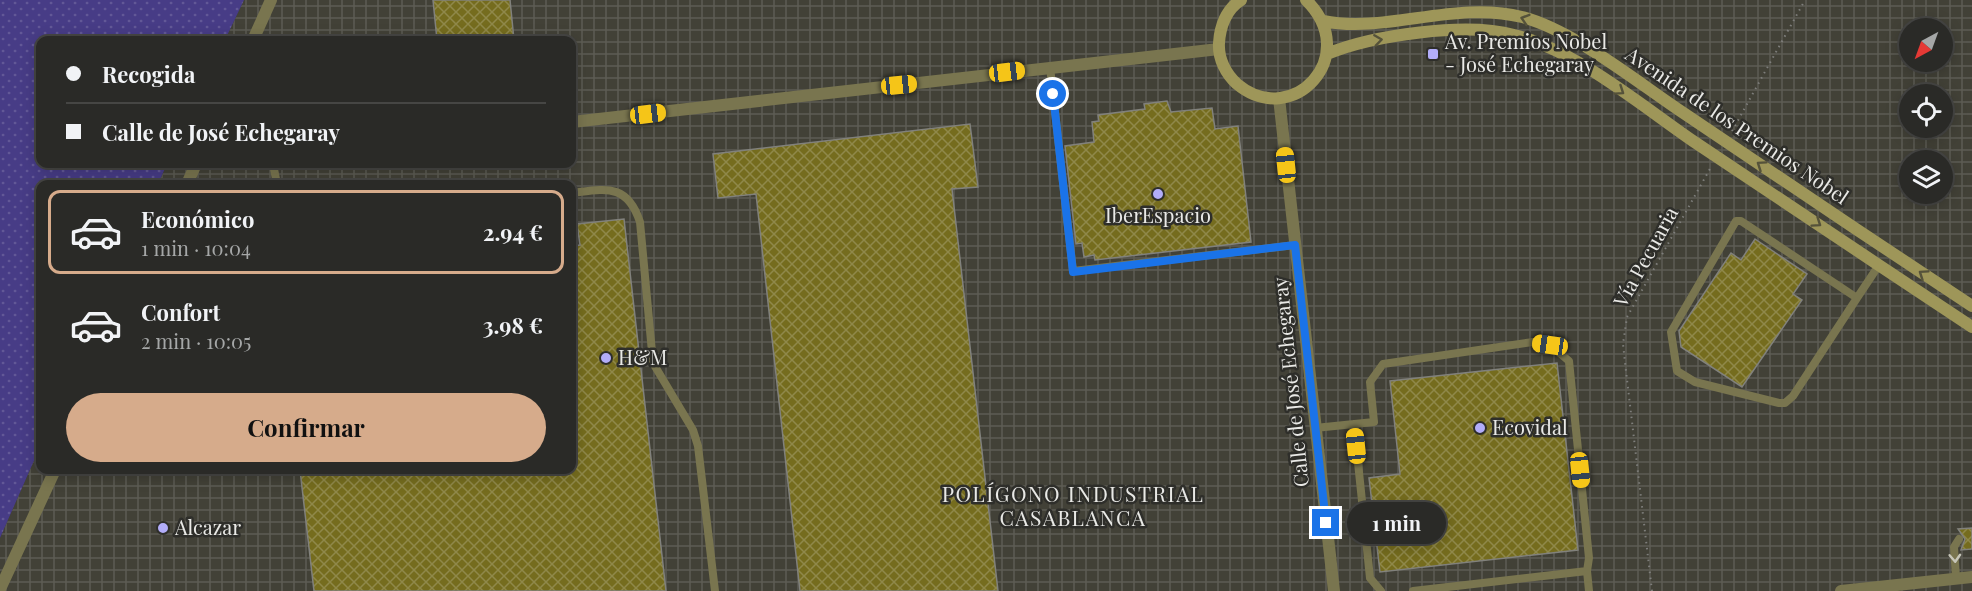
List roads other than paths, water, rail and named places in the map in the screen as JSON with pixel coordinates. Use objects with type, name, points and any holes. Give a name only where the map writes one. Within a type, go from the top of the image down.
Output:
[{"type":"street","points":[[255,36],[271,0]]},
{"type":"street","points":[[1241,0],[1225,17],[1220,32],[1219,49],[1223,66],[1232,79],[1246,91],[1263,98],[1279,98],[1297,93],[1311,83],[1320,72],[1327,54],[1328,36],[1323,21],[1306,0]]},
{"type":"street","name":"Avenida de los Premios Nobel","points":[[1323,21],[1350,25],[1481,12],[1522,17],[1581,45],[1972,306]]},
{"type":"street","name":"Avenida de los Premios Nobel","points":[[1327,54],[1352,43],[1480,29],[1514,34],[1543,44],[1572,59],[1972,327]]},
{"type":"street","points":[[576,122],[1219,49]]},
{"type":"street","name":"Calle de José Echegaray","points":[[1279,98],[1334,591]]},
{"type":"street","points":[[0,589],[53,474]]},
{"type":"street","points":[[1841,591],[1972,576]]},
{"type":"lane","points":[[1050,68],[1073,272],[1295,245]]},
{"type":"lane","points":[[576,193],[608,189],[627,198],[640,222],[653,363],[693,430],[698,446],[715,591]]},
{"type":"lane","points":[[1857,298],[1741,220],[1736,221],[1671,332],[1677,371],[1695,382],[1785,403],[1793,396],[1879,265]]},
{"type":"lane","points":[[1315,428],[1374,422],[1370,382],[1383,364],[1533,342],[1550,345],[1562,352],[1569,361],[1589,558],[1587,571],[1589,591]]},
{"type":"lane","points":[[1354,424],[1370,578],[1381,591]]},
{"type":"lane","points":[[1956,578],[1954,547],[1959,539]]},
{"type":"lane","points":[[1413,591],[1587,571]]},
{"type":"place","name":"Av. Premios Nobel - José Echegaray","points":[[1433,54]]},
{"type":"place","name":"IberEspacio","points":[[1158,194]]},
{"type":"place","name":"H&M","points":[[606,358]]},
{"type":"place","name":"Ecovidal","points":[[1480,428]]},
{"type":"place","name":"Alcazar","points":[[163,528]]},
{"type":"district","name":"POLÍGONO INDUSTRIAL CASABLANCA","points":[[1073,507]]}]
